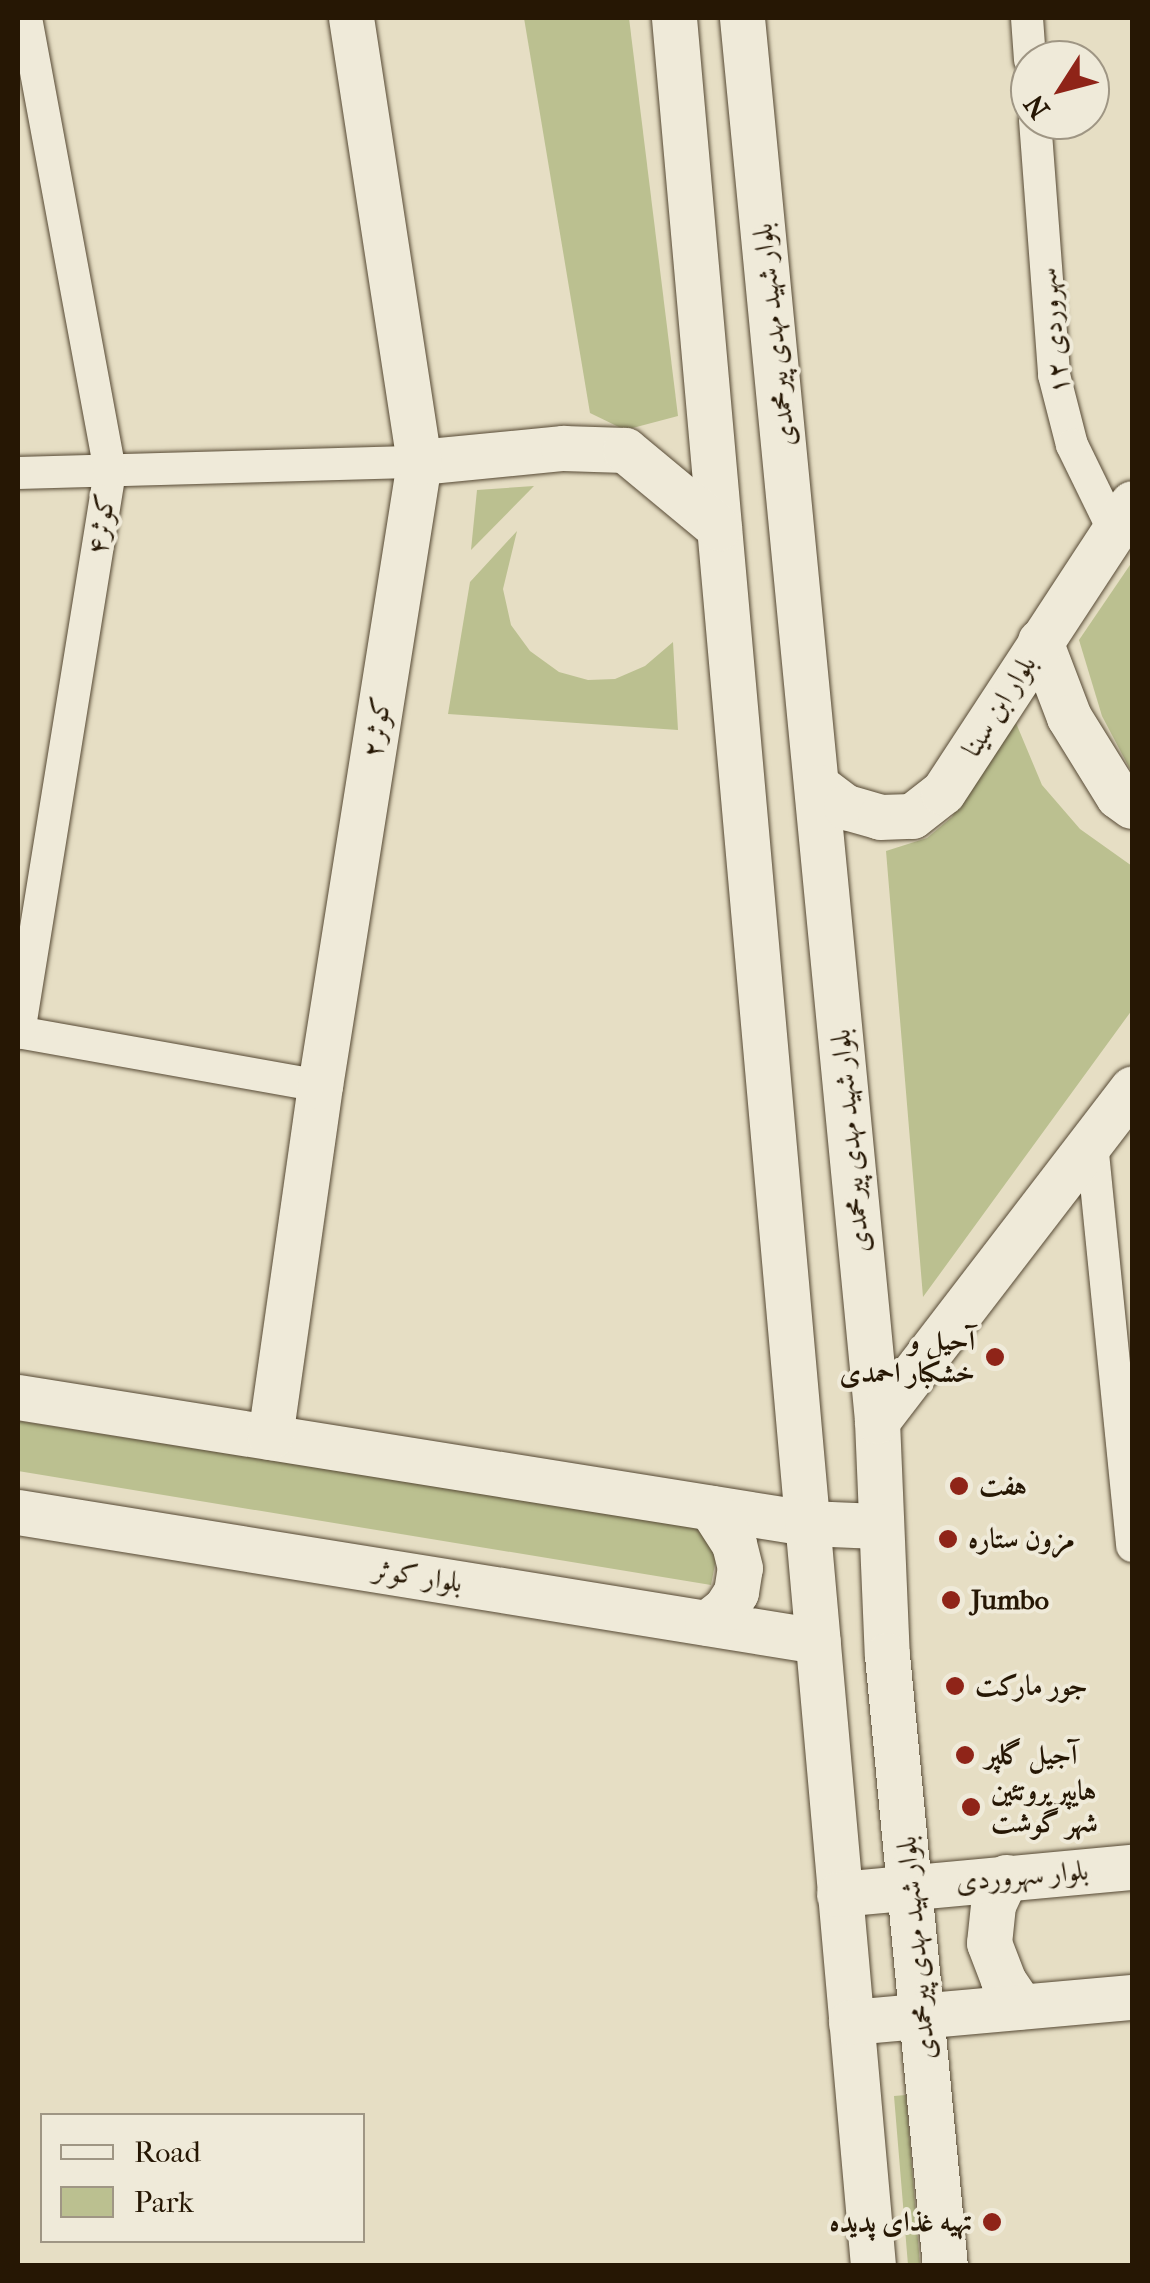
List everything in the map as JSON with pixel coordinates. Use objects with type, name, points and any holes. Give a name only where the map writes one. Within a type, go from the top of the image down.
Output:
[{"type":"main road","name":"کوثر۲","points":[[270,1437],[320,1086],[419,462],[351,18]]},
{"type":"main road","points":[[674,18],[873,2266]]},
{"type":"main road","name":"بلوار شهید مهدی پیرمحمدی","points":[[742,18],[819,786],[877,1421],[878,1526],[945,2266]]},
{"type":"main road","points":[[419,462],[563,448],[625,450],[719,528]]},
{"type":"main road","name":"بلوار ابن سینا","points":[[819,786],[846,807],[880,817],[912,816],[943,792],[1123,517]]},
{"type":"main road","points":[[1040,641],[1068,717],[1118,796],[1132,806]]},
{"type":"main road","points":[[877,1421],[1130,1097]]},
{"type":"main road","points":[[18,1397],[808,1523],[878,1526]]},
{"type":"main road","points":[[707,1623],[725,1610],[736,1592],[740,1568],[734,1544],[711,1508]]},
{"type":"main road","name":"بلوار کوثر","points":[[18,1512],[818,1641]]},
{"type":"main road","name":"بلوار سهروردی","points":[[839,1894],[1132,1866]]},
{"type":"main road","points":[[1006,1877],[993,1905],[989,1943],[1002,1980],[1022,2007]]},
{"type":"main road","points":[[850,2022],[1132,1998]]},
{"type":"street","name":"کوثر۴","points":[[18,1032],[110,471],[26,18]]},
{"type":"street","name":"سهروردی ۱۲","points":[[1036,140],[1054,376],[1072,445],[1123,517]]},
{"type":"street","points":[[18,473],[419,462]]},
{"type":"street","points":[[18,1032],[320,1086]]},
{"type":"street","points":[[1092,1143],[1132,1546]]},
{"type":"green space","points":[[524,18],[629,18],[678,416],[625,430],[590,413]]},
{"type":"green space","points":[[534,486],[471,550],[477,490]]},
{"type":"green space","points":[[517,531],[503,589],[511,625],[530,651],[559,672],[588,680],[615,679],[645,666],[673,642],[678,730],[448,714],[470,582]]},
{"type":"green space","points":[[1132,562],[1132,773],[1102,716],[1079,640]]},
{"type":"green space","points":[[1016,723],[1042,785],[1080,829],[1132,866],[1132,1010],[923,1297],[886,851],[927,838],[952,817],[998,740]]},
{"type":"green space","points":[[18,1421],[707,1529],[717,1554],[711,1585],[18,1471]]},
{"type":"green space","points":[[906,2095],[920,2265],[908,2265],[894,2096]]},
{"type":"place","name":"آحیل و خشکبار احمدی","points":[[995,1357]]},
{"type":"place","name":"هفت","points":[[959,1486]]},
{"type":"place","name":"مزون ستاره","points":[[948,1539]]},
{"type":"place","name":"Jumbo","points":[[951,1600]]},
{"type":"place","name":"جور مارکت","points":[[955,1686]]},
{"type":"place","name":"آجیل گلپر","points":[[965,1755]]},
{"type":"place","name":"هایپر پروتئین شهر گوشت","points":[[971,1807]]},
{"type":"place","name":"تهیه غذای پدیده","points":[[992,2222]]}]
